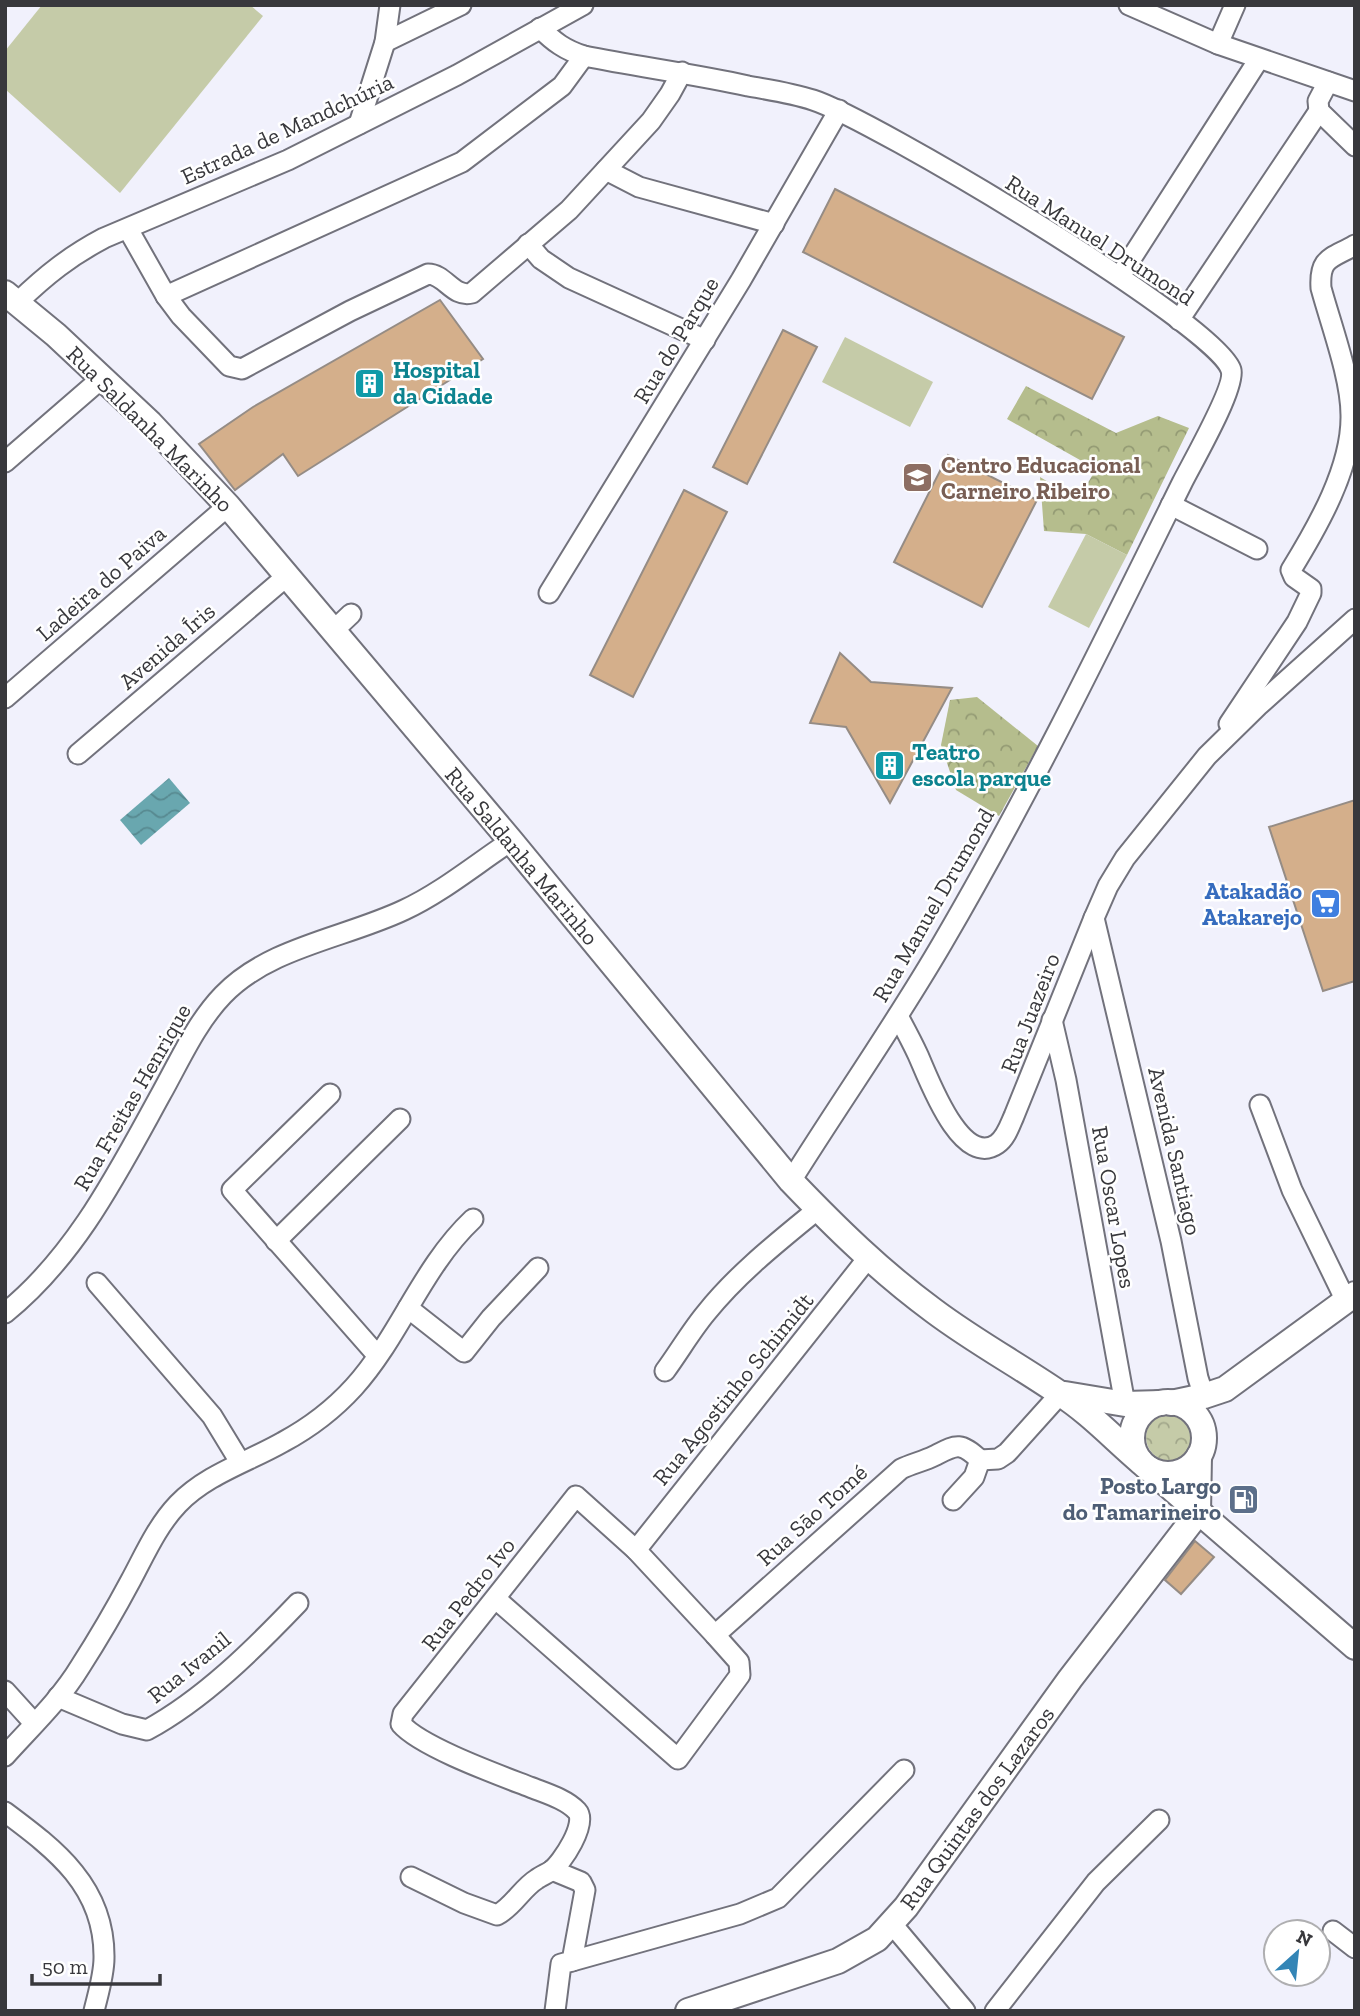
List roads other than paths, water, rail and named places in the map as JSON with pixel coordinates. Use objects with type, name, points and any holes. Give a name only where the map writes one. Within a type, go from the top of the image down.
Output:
[{"type":"main road","name":"Rua Saldanha Marinho","points":[[12,298],[179,451],[228,506],[818,1209],[868,1258],[935,1312],[1144,1465],[1355,1647]]},
{"type":"main road","points":[[1215,1393],[1201,1453],[1193,1464],[1176,1474],[1156,1472],[1144,1465],[1132,1442],[1136,1421],[1143,1412],[1167,1403],[1215,1393],[1350,1297]]},
{"type":"main road","name":"Rua Saldanha Marinho","points":[[1054,1401],[1167,1403]]},
{"type":"main road","points":[[1167,1403],[1191,1410],[1202,1428],[1198,1514]]},
{"type":"main road","name":"Rua Quintas dos Lazaros","points":[[688,2011],[838,1961],[860,1951],[892,1924],[1070,1679],[1198,1514]]},
{"type":"street","points":[[359,124],[384,42],[390,5]]},
{"type":"street","points":[[384,42],[461,5]]},
{"type":"street","name":"Estrada de Mandchúria","points":[[12,298],[57,265],[104,238],[288,160],[457,75],[583,5]]},
{"type":"street","points":[[1129,5],[1218,44],[1355,90]]},
{"type":"street","points":[[1218,44],[1236,5]]},
{"type":"street","name":"Rua Manuel Drumond","points":[[540,28],[552,41],[566,50],[584,56],[791,94],[839,110],[1063,239],[1119,276],[1179,320],[1230,365],[1232,374],[1225,397],[1015,813],[943,943],[792,1181]]},
{"type":"street","points":[[166,296],[462,162],[562,86],[584,56]]},
{"type":"street","points":[[1119,276],[1259,59]]},
{"type":"street","points":[[128,229],[166,296],[181,316],[229,366],[242,369],[350,311],[428,274],[436,275],[460,293],[472,293],[569,210],[651,121],[682,72]]},
{"type":"street","points":[[1179,320],[1319,111],[1318,101],[1328,82]]},
{"type":"street","name":"Rua do Parque","points":[[549,593],[705,340],[839,110]]},
{"type":"street","points":[[1319,111],[1355,146]]},
{"type":"street","points":[[606,170],[639,187],[774,224]]},
{"type":"street","points":[[528,244],[541,259],[569,278],[705,340]]},
{"type":"street","name":"Rua Juazeiro","points":[[898,1016],[952,1125],[967,1141],[978,1146],[997,1144],[1008,1129],[1108,886],[1125,858],[1207,756],[1297,622],[1311,593],[1308,586],[1291,574],[1342,468],[1350,441],[1351,414],[1349,392],[1321,288],[1320,272],[1325,263],[1355,245]]},
{"type":"street","points":[[5,462],[102,378]]},
{"type":"street","points":[[1171,505],[1257,549]]},
{"type":"street","name":"Ladeira do Paiva","points":[[5,698],[228,506]]},
{"type":"street","name":"Avenida Íris","points":[[78,754],[287,576]]},
{"type":"street","points":[[333,631],[351,614]]},
{"type":"street","name":"Rua Juazeiro","points":[[1207,756],[1355,619]]},
{"type":"street","name":"Rua Freitas Henrique","points":[[5,1313],[37,1284],[67,1250],[142,1127],[192,1036],[208,1012],[236,983],[275,960],[370,926],[408,908],[511,841]]},
{"type":"street","name":"Avenida Santiago","points":[[1094,918],[1162,1204],[1198,1378],[1215,1393]]},
{"type":"street","name":"Rua Oscar Lopes","points":[[1052,1020],[1066,1080],[1125,1404]]},
{"type":"street","points":[[330,1094],[232,1190],[377,1355]]},
{"type":"street","points":[[1260,1105],[1292,1190],[1350,1297]]},
{"type":"street","points":[[276,1241],[400,1119]]},
{"type":"street","points":[[665,1371],[707,1312],[731,1286],[763,1254],[818,1209]]},
{"type":"street","points":[[5,1756],[58,1697],[79,1669],[170,1513],[194,1490],[240,1462],[283,1442],[333,1408],[356,1385],[377,1355],[444,1248],[473,1219]]},
{"type":"street","name":"Rua Agostinho Schimidt","points":[[636,1550],[868,1258]]},
{"type":"street","points":[[408,1308],[464,1352],[538,1268]]},
{"type":"street","points":[[97,1283],[212,1416],[240,1462]]},
{"type":"street","points":[[953,1500],[974,1477],[980,1460],[998,1459],[1007,1453],[1054,1401]]},
{"type":"street","name":"Rua Sāo Tomé","points":[[715,1635],[901,1469],[931,1458],[951,1446],[970,1450],[980,1460]]},
{"type":"street","name":"Rua Pedro Ivo","points":[[552,1870],[567,1852],[580,1825],[578,1812],[557,1798],[480,1767],[416,1736],[401,1724],[403,1714],[576,1496],[636,1550]]},
{"type":"street","points":[[496,1599],[678,1759],[740,1675],[739,1662],[636,1550]]},
{"type":"street","name":"Rua Ivanil","points":[[58,1697],[122,1724],[147,1730],[220,1677],[298,1603]]},
{"type":"street","points":[[5,1691],[34,1723]]},
{"type":"street","points":[[555,2011],[561,1964],[740,1914],[778,1898],[904,1770]]},
{"type":"street","points":[[5,1812],[50,1845],[75,1873],[91,1900],[99,1920],[104,1960],[94,2011]]},
{"type":"street","points":[[995,2011],[1096,1882],[1159,1820]]},
{"type":"street","points":[[411,1877],[464,1903],[497,1915],[529,1884],[552,1870],[581,1882],[585,1890],[572,1961]]},
{"type":"street","points":[[892,1924],[965,2011]]},
{"type":"street","points":[[1333,1931],[1355,1948]]},
{"type":"water","points":[[169,778],[190,803],[141,845],[120,820]]},
{"type":"place","name":"Hospital da Cidade","points":[[370,383]]},
{"type":"place","name":"Centro Educacional Carneiro Ribeiro","points":[[918,478]]},
{"type":"place","name":"Teatro escola parque","points":[[889,765]]},
{"type":"place","name":"Atakadão Atakarejo","points":[[1325,904]]},
{"type":"place","name":"Posto Largo do Tamarineiro","points":[[1244,1499]]}]
